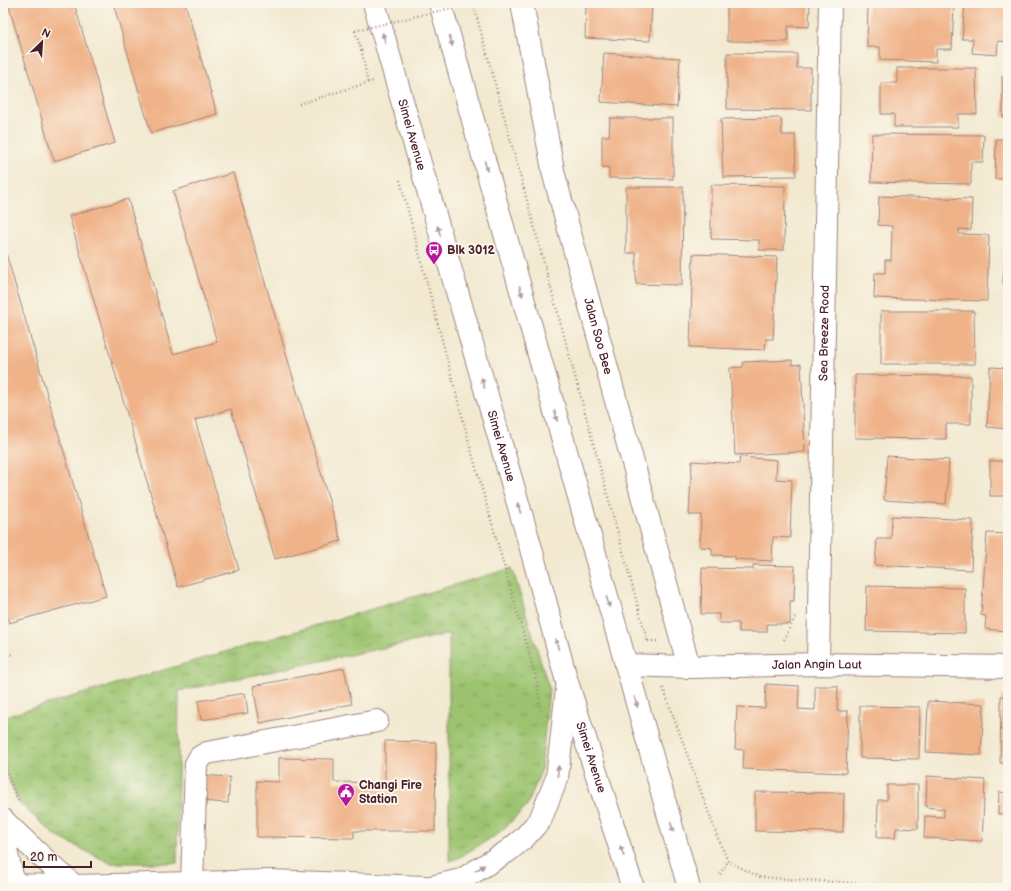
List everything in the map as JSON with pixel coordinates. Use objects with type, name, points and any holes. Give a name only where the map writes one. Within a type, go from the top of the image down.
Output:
[{"type":"street","name":"Simei Avenue","points":[[374,3],[530,545],[567,682],[633,888]]},
{"type":"street","points":[[440,3],[689,888]]},
{"type":"street","name":"Jalan Soo Bee","points":[[522,3],[554,175],[689,667]]},
{"type":"street","name":"Sea Breeze Road","points":[[818,664],[830,3]]},
{"type":"street","name":"Jalan Angin Laut","points":[[626,665],[689,667],[818,664],[1008,667]]},
{"type":"street","points":[[432,887],[461,880],[468,876],[508,851],[524,838],[540,820],[557,778],[567,682]]},
{"type":"street","points":[[192,884],[196,764],[200,757],[207,752],[377,721]]},
{"type":"street","points":[[12,815],[27,845],[74,886]]},
{"type":"street","points":[[3,838],[11,886],[192,884],[270,881],[455,888]]},
{"type":"path","points":[[368,84],[362,52],[355,31],[467,4]]},
{"type":"path","points":[[357,24],[367,60]]},
{"type":"path","points":[[299,104],[368,84],[373,81],[371,74]]},
{"type":"path","points":[[398,174],[471,450],[536,678],[541,715]]},
{"type":"path","points":[[3,656],[13,654]]},
{"type":"path","points":[[3,762],[12,815]]},
{"type":"path","points":[[720,874],[728,861]]},
{"type":"green space","points":[[512,568],[549,688],[541,771],[527,806],[498,834],[458,858],[449,861],[449,634],[179,691],[177,863],[110,863],[56,836],[19,803],[3,767],[3,717]]},
{"type":"building","points":[[8,3],[74,3],[115,143],[54,161]]},
{"type":"building","points":[[113,3],[185,3],[217,114],[151,133]]},
{"type":"building","points":[[586,3],[652,3],[650,41],[585,38]]},
{"type":"building","points":[[727,3],[810,4],[809,27],[788,26],[788,42],[727,41]]},
{"type":"building","points":[[868,3],[954,5],[952,49],[936,49],[936,62],[880,60],[880,47],[867,47]]},
{"type":"building","points":[[965,3],[1008,3],[1008,42],[998,41],[997,55],[972,53],[973,39],[962,39]]},
{"type":"building","points":[[604,53],[680,58],[677,107],[601,102]]},
{"type":"building","points":[[727,53],[797,54],[797,68],[811,68],[811,110],[727,109]]},
{"type":"building","points":[[897,68],[976,68],[977,114],[958,114],[958,127],[894,127],[894,114],[881,114],[881,83],[897,83]]},
{"type":"building","points":[[1002,76],[1008,76],[1008,117],[1003,117]]},
{"type":"building","points":[[610,118],[673,118],[673,179],[609,178],[609,167],[602,167],[602,136],[609,136]]},
{"type":"building","points":[[781,118],[782,135],[795,135],[796,176],[723,177],[721,119]]},
{"type":"building","points":[[872,134],[984,135],[983,162],[971,162],[971,184],[871,182]]},
{"type":"building","points":[[996,139],[1008,139],[1008,179],[995,179]]},
{"type":"building","points":[[233,173],[341,541],[275,559],[231,409],[195,420],[239,570],[178,587],[69,216],[128,199],[173,354],[217,342],[173,191]]},
{"type":"building","points":[[711,185],[785,186],[784,250],[759,250],[759,240],[711,239]]},
{"type":"building","points":[[626,187],[683,187],[682,285],[636,284],[636,253],[626,253]]},
{"type":"building","points":[[879,196],[972,199],[971,230],[959,229],[959,234],[989,235],[987,301],[874,298],[875,273],[885,273],[885,260],[891,260],[892,226],[878,225]]},
{"type":"building","points":[[1008,235],[1008,285],[1003,284]]},
{"type":"building","points":[[3,243],[106,596],[9,623],[3,601]]},
{"type":"building","points":[[693,254],[777,257],[773,339],[766,339],[765,350],[690,347]]},
{"type":"building","points":[[881,311],[974,311],[975,364],[881,364]]},
{"type":"building","points":[[792,360],[792,365],[801,364],[805,452],[735,455],[730,368],[743,367],[743,362]]},
{"type":"building","points":[[990,367],[1008,368],[1008,429],[987,427]]},
{"type":"building","points":[[855,375],[971,376],[971,424],[946,424],[946,439],[855,438]]},
{"type":"building","points":[[887,456],[949,460],[946,504],[884,500]]},
{"type":"building","points":[[740,457],[777,460],[776,479],[792,480],[790,538],[773,537],[772,561],[735,559],[735,556],[712,555],[712,548],[700,547],[701,515],[689,515],[692,461],[739,464]]},
{"type":"building","points":[[990,461],[1008,461],[1008,496],[990,496]]},
{"type":"building","points":[[892,516],[973,520],[971,570],[875,565],[877,539],[891,539]]},
{"type":"building","points":[[987,533],[1008,534],[1007,631],[985,629],[986,616],[981,615]]},
{"type":"building","points":[[753,565],[795,566],[794,601],[790,601],[790,624],[767,624],[767,632],[739,632],[739,623],[719,623],[719,614],[701,614],[702,568],[753,569]]},
{"type":"building","points":[[867,586],[965,588],[965,633],[866,631]]},
{"type":"building","points":[[344,668],[352,704],[260,723],[253,686]]},
{"type":"building","points":[[766,684],[799,686],[798,709],[815,710],[815,686],[838,686],[837,711],[848,711],[846,773],[743,769],[744,750],[735,749],[737,707],[765,708]]},
{"type":"building","points":[[245,693],[248,713],[201,720],[198,701]]},
{"type":"building","points":[[1001,696],[1008,696],[1008,763],[1000,763]]},
{"type":"building","points":[[928,701],[984,704],[981,755],[926,752]]},
{"type":"building","points":[[860,706],[920,707],[919,759],[860,758]]},
{"type":"building","name":"Changi Fire Station","points":[[385,741],[436,742],[435,831],[354,831],[354,838],[257,837],[257,781],[279,782],[279,758],[334,759],[334,782],[385,783]]},
{"type":"building","points":[[201,775],[230,777],[228,803],[200,801]]},
{"type":"building","points":[[927,776],[985,780],[982,841],[924,838],[925,816],[944,817],[944,809],[926,807]]},
{"type":"building","points":[[887,785],[918,785],[918,829],[896,828],[895,838],[877,838],[878,800],[887,800]]},
{"type":"building","points":[[755,792],[844,793],[843,832],[755,831]]},
{"type":"building","points":[[999,792],[1008,793],[1008,842],[1006,841],[1007,814],[998,814]]},
{"type":"place","name":"Blk 3012","points":[[434,265]]},
{"type":"place","name":"Changi Fire Station","points":[[346,807]]}]
